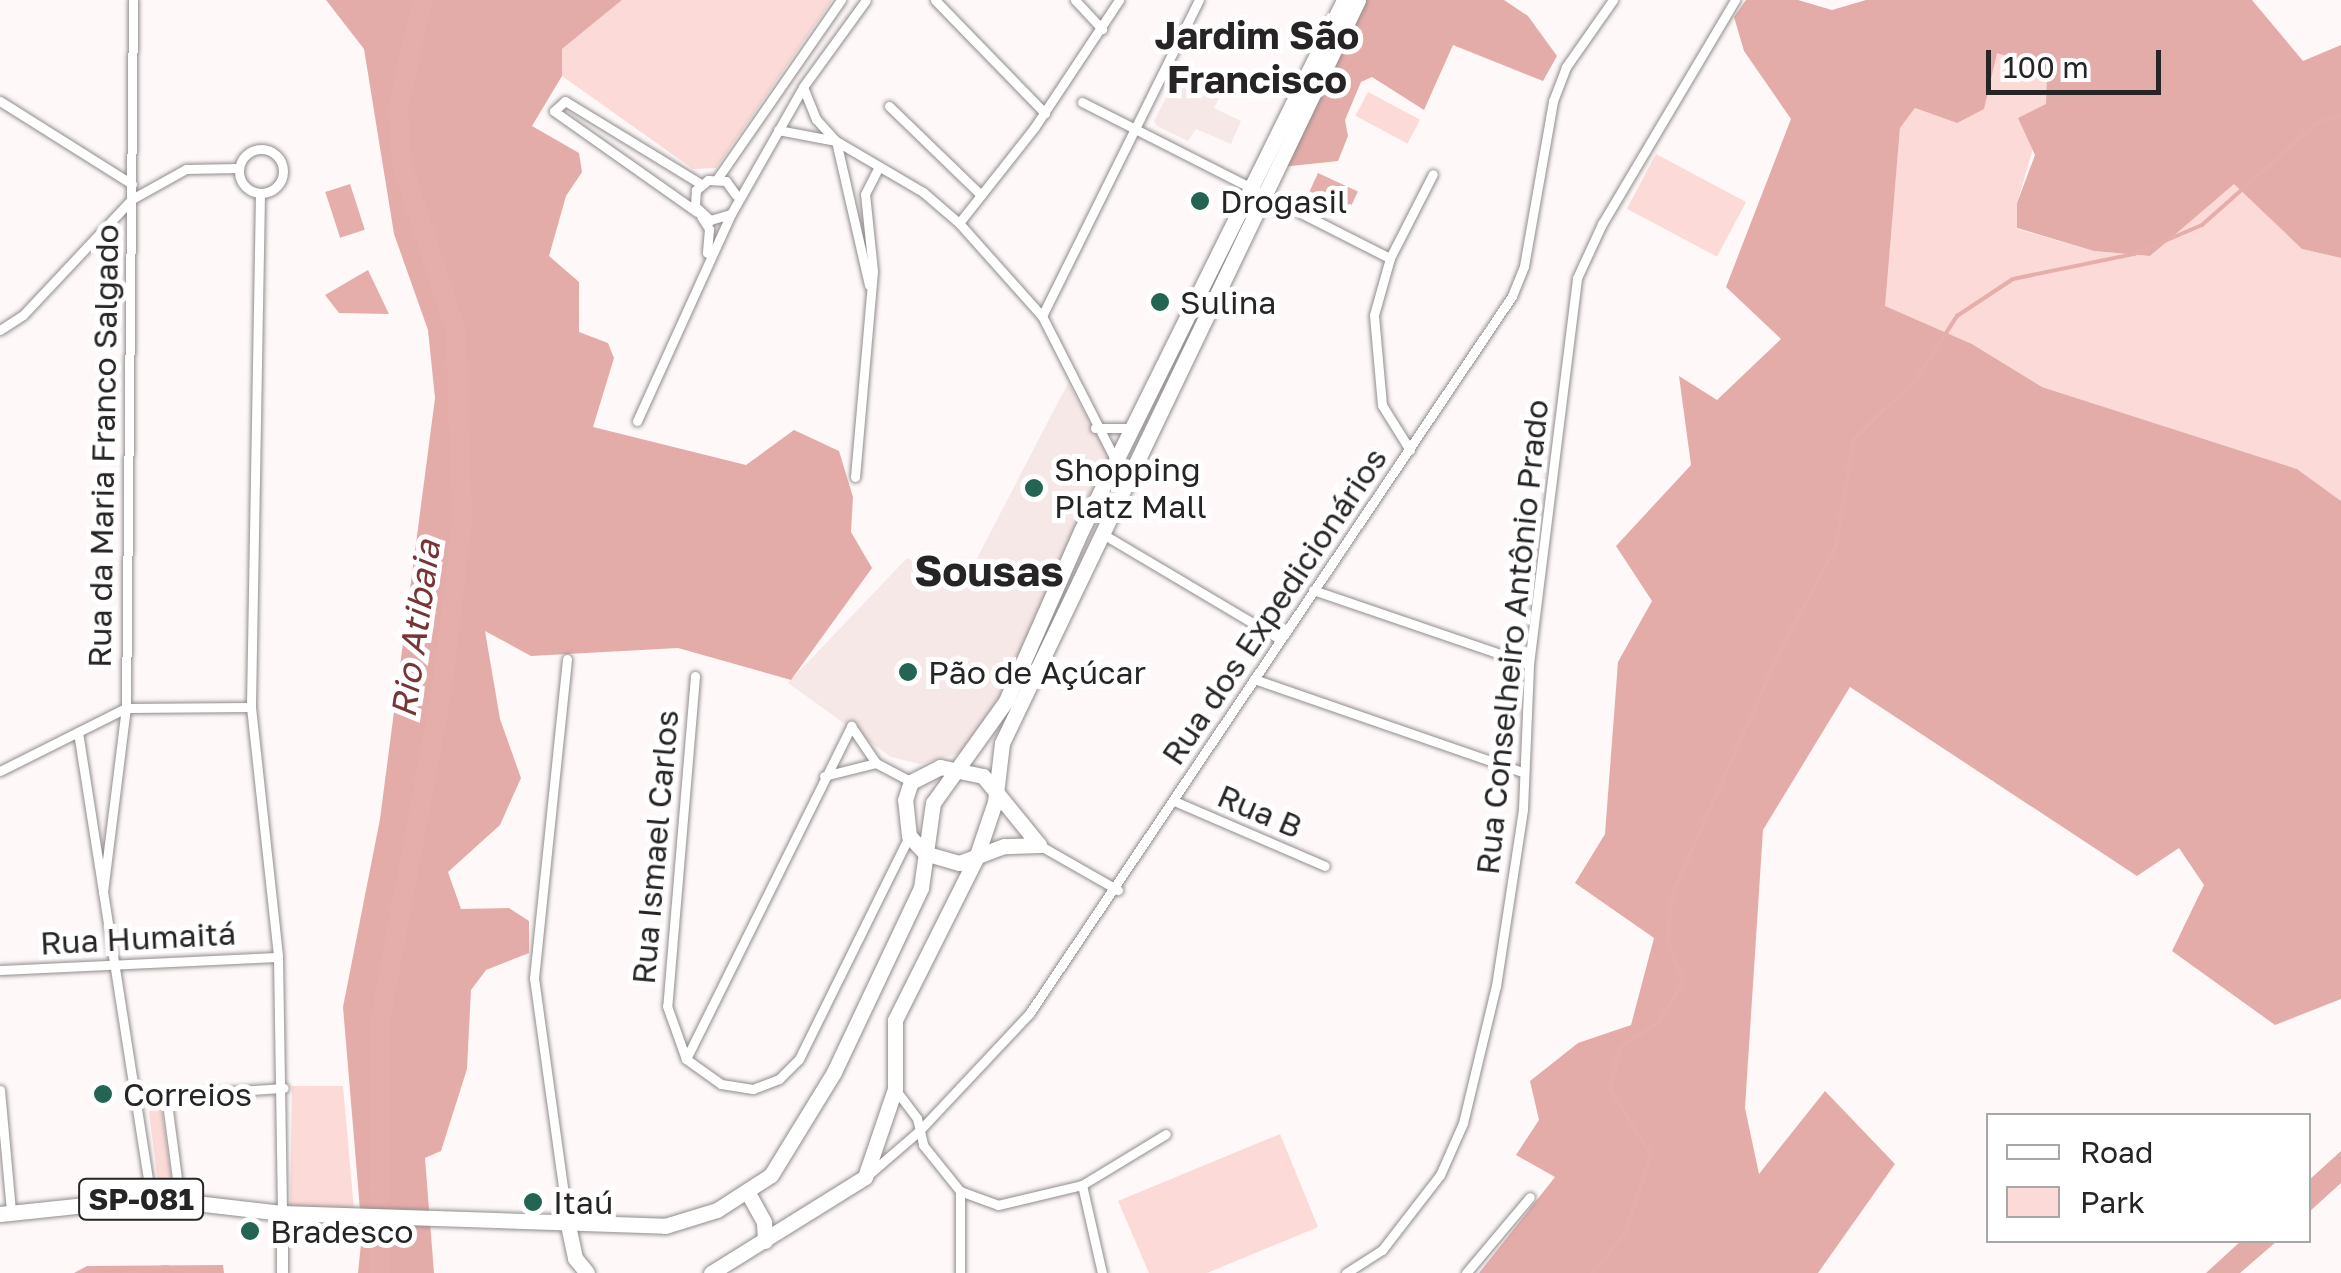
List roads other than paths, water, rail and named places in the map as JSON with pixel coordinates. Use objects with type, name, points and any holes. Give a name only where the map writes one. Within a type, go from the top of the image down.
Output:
[{"type":"main road","points":[[711,1273],[865,1177],[895,1089],[895,1020],[976,858],[1002,743],[1344,0]]},
{"type":"main road","points":[[282,1213],[568,1225],[685,1223],[748,1193],[793,1147],[834,1072],[921,888],[932,802],[1006,701],[1078,537],[1119,465],[1358,0]]},
{"type":"main road","points":[[940,766],[960,768],[995,787],[1039,845],[1004,846],[976,858],[944,862],[925,853],[910,836],[904,812],[911,782],[940,766]]},
{"type":"main road","points":[[748,1193],[764,1222],[764,1241]]},
{"type":"main road","name":"SP-081","points":[[6,1213],[152,1198],[282,1213]]},
{"type":"main road","points":[[568,1225],[575,1258],[587,1273]]},
{"type":"street","name":"Rua da Maria Franco Salgado","points":[[103,892],[126,708],[134,0]]},
{"type":"street","points":[[703,270],[710,237],[694,198],[701,184],[717,178],[841,0]]},
{"type":"street","points":[[637,421],[731,214],[736,195],[803,87],[866,0]]},
{"type":"street","points":[[934,0],[1044,113]]},
{"type":"street","points":[[1075,0],[1102,29]]},
{"type":"street","points":[[959,223],[1044,113],[1119,0]]},
{"type":"street","points":[[1042,316],[1199,0]]},
{"type":"street","name":"Rua dos Expedicionários","points":[[865,1177],[920,1131],[1029,1014],[1118,890],[1278,638],[1512,296],[1524,266],[1552,101],[1566,66],[1613,0]]},
{"type":"street","name":"Rua Conselheiro Antônio Prado","points":[[1346,1273],[1382,1250],[1440,1175],[1464,1123],[1506,928],[1530,664],[1577,278],[1602,224],[1735,0]]},
{"type":"street","points":[[803,87],[816,119],[836,141],[959,223],[1042,316],[1095,428],[1119,465]]},
{"type":"street","points":[[0,101],[132,184]]},
{"type":"street","points":[[701,184],[564,101],[554,111],[710,220],[731,214]]},
{"type":"street","points":[[1082,102],[1390,258]]},
{"type":"street","points":[[889,106],[981,195]]},
{"type":"street","points":[[778,130],[836,141]]},
{"type":"street","points":[[836,141],[870,288]]},
{"type":"street","points":[[0,330],[24,315],[132,199],[186,169],[238,168],[255,150],[276,155],[280,182],[260,194]]},
{"type":"street","points":[[856,476],[870,288],[865,194],[878,166]]},
{"type":"street","points":[[238,168],[242,184],[260,194]]},
{"type":"street","points":[[1410,450],[1382,405],[1376,373],[1374,315],[1390,258],[1433,174]]},
{"type":"street","points":[[717,178],[736,195]]},
{"type":"street","points":[[260,194],[251,707],[278,957],[284,1088],[282,1273]]},
{"type":"street","points":[[1095,428],[1137,427]]},
{"type":"street","points":[[1101,533],[1278,638]]},
{"type":"street","points":[[1313,590],[1530,664]]},
{"type":"street","points":[[567,660],[534,978],[568,1225]]},
{"type":"street","name":"Rua Ismael Carlos","points":[[686,1058],[667,1006],[694,676]]},
{"type":"street","points":[[1254,679],[1522,772]]},
{"type":"street","points":[[0,772],[126,708],[251,707]]},
{"type":"street","points":[[910,836],[799,1059],[779,1079],[753,1089],[721,1084],[686,1058],[851,726],[876,764],[911,782]]},
{"type":"street","points":[[78,732],[152,1198]]},
{"type":"street","points":[[824,776],[876,764]]},
{"type":"street","name":"Rua B","points":[[1174,802],[1326,866]]},
{"type":"street","points":[[1039,845],[1118,890]]},
{"type":"street","name":"Rua Humaitá","points":[[0,970],[278,957]]},
{"type":"street","points":[[136,1098],[284,1088]]},
{"type":"street","points":[[895,1089],[960,1190],[960,1273]]},
{"type":"street","points":[[0,1090],[6,1213]]},
{"type":"street","points":[[166,1096],[180,1202]]},
{"type":"street","points":[[960,1190],[998,1205],[1082,1185],[1166,1134]]},
{"type":"street","points":[[1082,1185],[1102,1273]]},
{"type":"street","points":[[1466,1273],[1530,1196]]},
{"type":"waterway","name":"Rio Atibaia","points":[[379,1273],[380,1021],[442,691],[462,521],[456,332],[402,164],[398,107],[423,0]]},
{"type":"waterway","points":[[1593,1273],[1625,1233],[1651,1155],[1610,1089],[1620,1047],[1659,1022],[1683,982],[1668,942],[1671,897],[1775,662],[1836,546],[1854,439],[1917,378],[1957,316],[2013,279],[2134,254],[2202,225],[2317,123],[2341,115]]},
{"type":"waterway","points":[[124,1273],[166,1267],[197,1273]]},
{"type":"place","name":"Drogasil","points":[[1200,201]]},
{"type":"place","name":"Sulina","points":[[1160,302]]},
{"type":"place","name":"Shopping Platz Mall","points":[[1034,488]]},
{"type":"place","name":"Pão de Açúcar","points":[[908,672]]},
{"type":"place","name":"Correios","points":[[103,1094]]},
{"type":"place","name":"Itaú","points":[[533,1202]]},
{"type":"place","name":"Bradesco","points":[[250,1231]]},
{"type":"district","name":"Jardim São Francisco","points":[[1257,56]]},
{"type":"district","name":"Sousas","points":[[989,570]]}]
